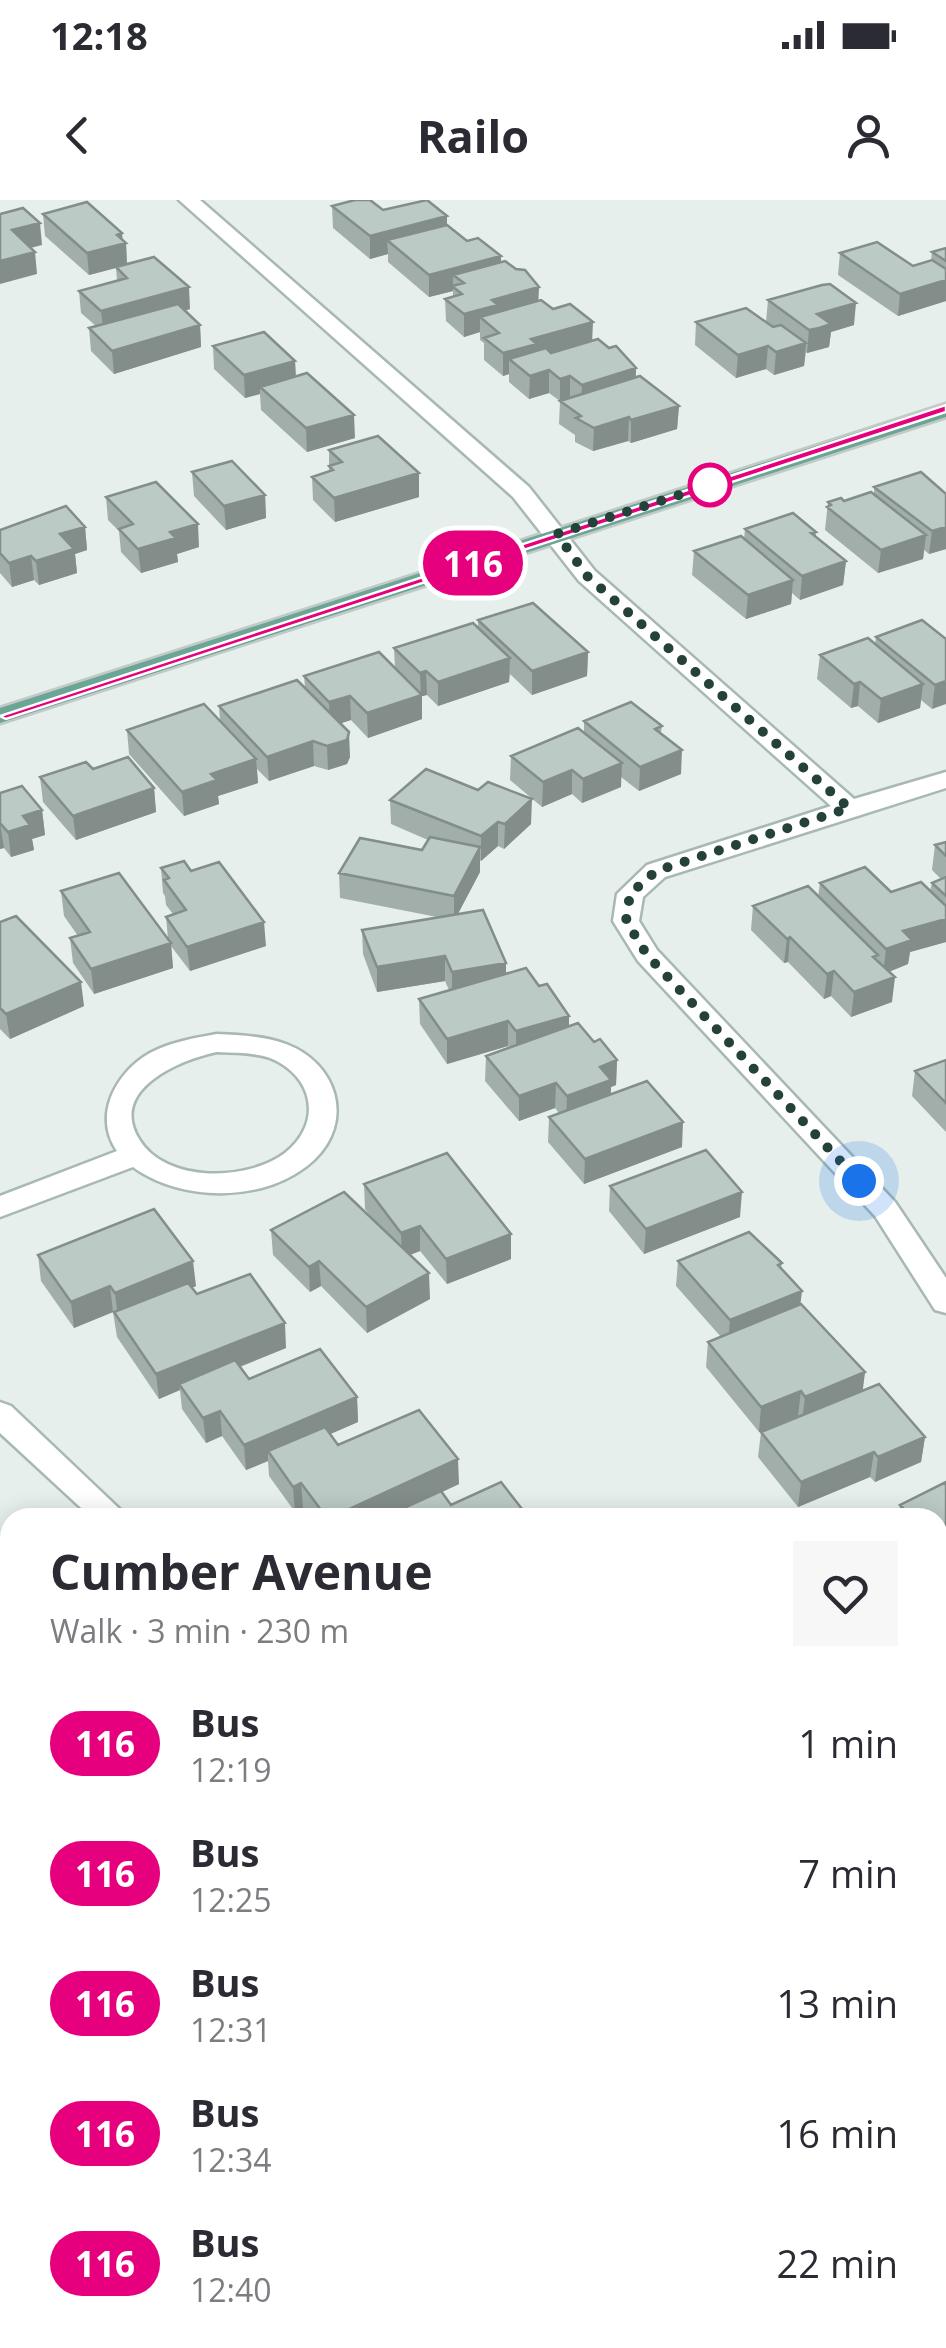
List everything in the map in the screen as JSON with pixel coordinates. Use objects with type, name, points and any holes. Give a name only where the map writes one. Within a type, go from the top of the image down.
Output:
[{"type":"main road","points":[[0,716],[946,410]]},
{"type":"street","points":[[189,200],[521,492],[587,576],[849,808]]},
{"type":"street","points":[[945,1300],[886,1209],[647,955],[626,921],[630,894],[656,871],[946,780]]},
{"type":"street","points":[[217,1043],[249,1044],[279,1051],[304,1064],[321,1084],[328,1108],[321,1132],[303,1154],[275,1172],[240,1181],[203,1182],[168,1174],[135,1155],[124,1140],[118,1119],[122,1097],[136,1077],[158,1060],[186,1049],[217,1043]]},
{"type":"street","points":[[0,1206],[135,1155]]},
{"type":"street","points":[[0,1414],[102,1508]]},
{"type":"building","points":[[370,200],[383,210],[427,200],[447,216],[370,236],[332,206]]},
{"type":"building","points":[[87,202],[122,233],[117,235],[126,243],[87,253],[43,214]]},
{"type":"building","points":[[23,208],[40,223],[12,230],[35,252],[0,261],[0,214]]},
{"type":"building","points":[[447,225],[467,241],[478,238],[501,256],[429,275],[387,240]]},
{"type":"building","points":[[877,242],[913,266],[932,260],[946,269],[946,280],[900,294],[840,253]]},
{"type":"building","points":[[946,248],[946,261],[932,252]]},
{"type":"building","points":[[154,257],[189,287],[101,311],[79,291],[127,278],[116,267]]},
{"type":"building","points":[[505,261],[525,270],[539,287],[492,300],[498,305],[464,314],[445,299],[462,294],[452,286],[464,283],[453,275]]},
{"type":"building","points":[[830,284],[856,303],[817,314],[831,324],[819,328],[809,330],[768,300],[822,285]]},
{"type":"building","points":[[541,300],[553,309],[570,304],[593,322],[531,339],[537,344],[503,353],[484,338],[499,333],[480,317]]},
{"type":"building","points":[[178,304],[200,325],[112,351],[89,328]]},
{"type":"building","points":[[746,308],[806,343],[776,352],[768,346],[738,355],[696,322]]},
{"type":"building","points":[[264,332],[295,361],[244,375],[213,346]]},
{"type":"building","points":[[598,339],[609,348],[616,346],[636,368],[582,385],[570,376],[560,379],[549,370],[530,376],[509,359],[546,348],[551,353]]},
{"type":"building","points":[[307,373],[354,415],[306,428],[260,387]]},
{"type":"building","points":[[640,376],[679,406],[594,428],[576,418],[581,416],[560,401]]},
{"type":"building","points":[[378,436],[419,473],[334,498],[312,477],[333,470],[329,466],[342,462],[329,450]]},
{"type":"building","points":[[232,461],[265,495],[224,506],[192,472]]},
{"type":"building","points":[[921,472],[946,494],[946,527],[932,531],[874,487]]},
{"type":"building","points":[[156,482],[198,524],[170,532],[176,538],[138,549],[119,529],[133,524],[106,497]]},
{"type":"building","points":[[871,492],[926,535],[881,550],[827,507],[831,505],[828,502]]},
{"type":"building","points":[[66,506],[85,527],[60,534],[74,549],[36,561],[31,556],[9,563],[0,553],[0,530]]},
{"type":"building","points":[[793,513],[846,561],[802,576],[745,529]]},
{"type":"building","points":[[741,536],[793,580],[748,595],[694,551]]},
{"type":"building","points":[[533,603],[588,652],[532,671],[478,620]]},
{"type":"building","points":[[922,620],[946,639],[946,681],[935,685],[876,637]]},
{"type":"building","points":[[473,623],[510,658],[438,682],[426,671],[420,673],[394,648]]},
{"type":"building","points":[[868,638],[923,684],[881,699],[860,682],[854,684],[820,655]]},
{"type":"building","points":[[379,652],[422,695],[367,713],[350,696],[329,702],[304,676]]},
{"type":"building","points":[[297,680],[349,732],[347,740],[327,746],[313,741],[267,757],[219,706]]},
{"type":"building","points":[[631,702],[662,726],[655,729],[682,750],[640,767],[584,721]]},
{"type":"building","points":[[204,704],[256,759],[211,774],[217,780],[182,792],[127,730]]},
{"type":"building","points":[[578,728],[622,763],[583,779],[572,770],[543,782],[511,756]]},
{"type":"building","points":[[128,757],[154,788],[73,816],[40,777],[86,762],[93,769]]},
{"type":"building","points":[[426,769],[478,790],[488,782],[532,799],[505,824],[498,822],[481,836],[390,800]]},
{"type":"building","points":[[22,786],[42,810],[23,816],[30,825],[8,832],[0,823],[0,793]]},
{"type":"building","points":[[430,837],[480,847],[454,896],[339,873],[360,838],[422,850]]},
{"type":"building","points":[[946,842],[946,856],[935,845]]},
{"type":"building","points":[[184,861],[191,871],[219,862],[264,922],[187,947],[166,917],[186,910],[164,880],[169,878],[161,868]]},
{"type":"building","points":[[865,867],[891,892],[921,882],[946,906],[946,919],[903,931],[912,940],[886,949],[820,883]]},
{"type":"building","points":[[119,873],[171,943],[91,969],[70,938],[90,932],[61,891]]},
{"type":"building","points":[[946,877],[946,896],[932,883]]},
{"type":"building","points":[[808,886],[895,977],[854,992],[834,971],[827,974],[753,906]]},
{"type":"building","points":[[483,910],[506,963],[452,972],[445,956],[377,967],[362,930]]},
{"type":"building","points":[[16,916],[81,982],[6,1014],[0,1008],[0,922]]},
{"type":"building","points":[[526,968],[539,986],[547,984],[569,1016],[516,1031],[508,1021],[447,1039],[419,999]]},
{"type":"building","points":[[578,1023],[594,1042],[600,1039],[617,1060],[600,1067],[611,1080],[567,1096],[556,1083],[519,1096],[486,1056]]},
{"type":"building","points":[[946,1060],[946,1103],[915,1071]]},
{"type":"building","points":[[647,1081],[683,1122],[585,1159],[549,1117]]},
{"type":"building","points":[[706,1150],[742,1192],[646,1229],[610,1186]]},
{"type":"building","points":[[447,1153],[511,1234],[446,1259],[420,1226],[401,1233],[364,1184]]},
{"type":"building","points":[[344,1192],[429,1273],[366,1307],[319,1261],[309,1267],[271,1230]]},
{"type":"building","points":[[154,1209],[193,1261],[115,1293],[110,1286],[71,1302],[38,1255]]},
{"type":"building","points":[[749,1232],[782,1263],[778,1265],[802,1291],[730,1320],[678,1261]]},
{"type":"building","points":[[250,1274],[285,1323],[156,1374],[114,1312],[188,1283],[197,1294]]},
{"type":"building","points":[[801,1304],[865,1372],[805,1397],[801,1391],[761,1407],[708,1342]]},
{"type":"building","points":[[320,1349],[357,1397],[244,1445],[220,1411],[203,1418],[179,1384],[235,1360],[249,1379]]},
{"type":"building","points":[[879,1384],[925,1437],[878,1457],[874,1452],[801,1482],[761,1432]]},
{"type":"building","points":[[419,1410],[458,1459],[352,1508],[320,1508],[301,1483],[293,1487],[268,1451],[325,1427],[338,1445]]},
{"type":"building","points":[[501,1482],[521,1508],[404,1508],[441,1491],[451,1505]]},
{"type":"building","points":[[946,1482],[946,1508],[900,1505]]},
{"type":"bus line","name":"116","points":[[0,716],[946,410]]},
{"type":"route","points":[[710,485],[720,482],[557,534],[587,576],[849,808],[656,871],[630,894],[626,921],[647,955],[859,1181]]}]
